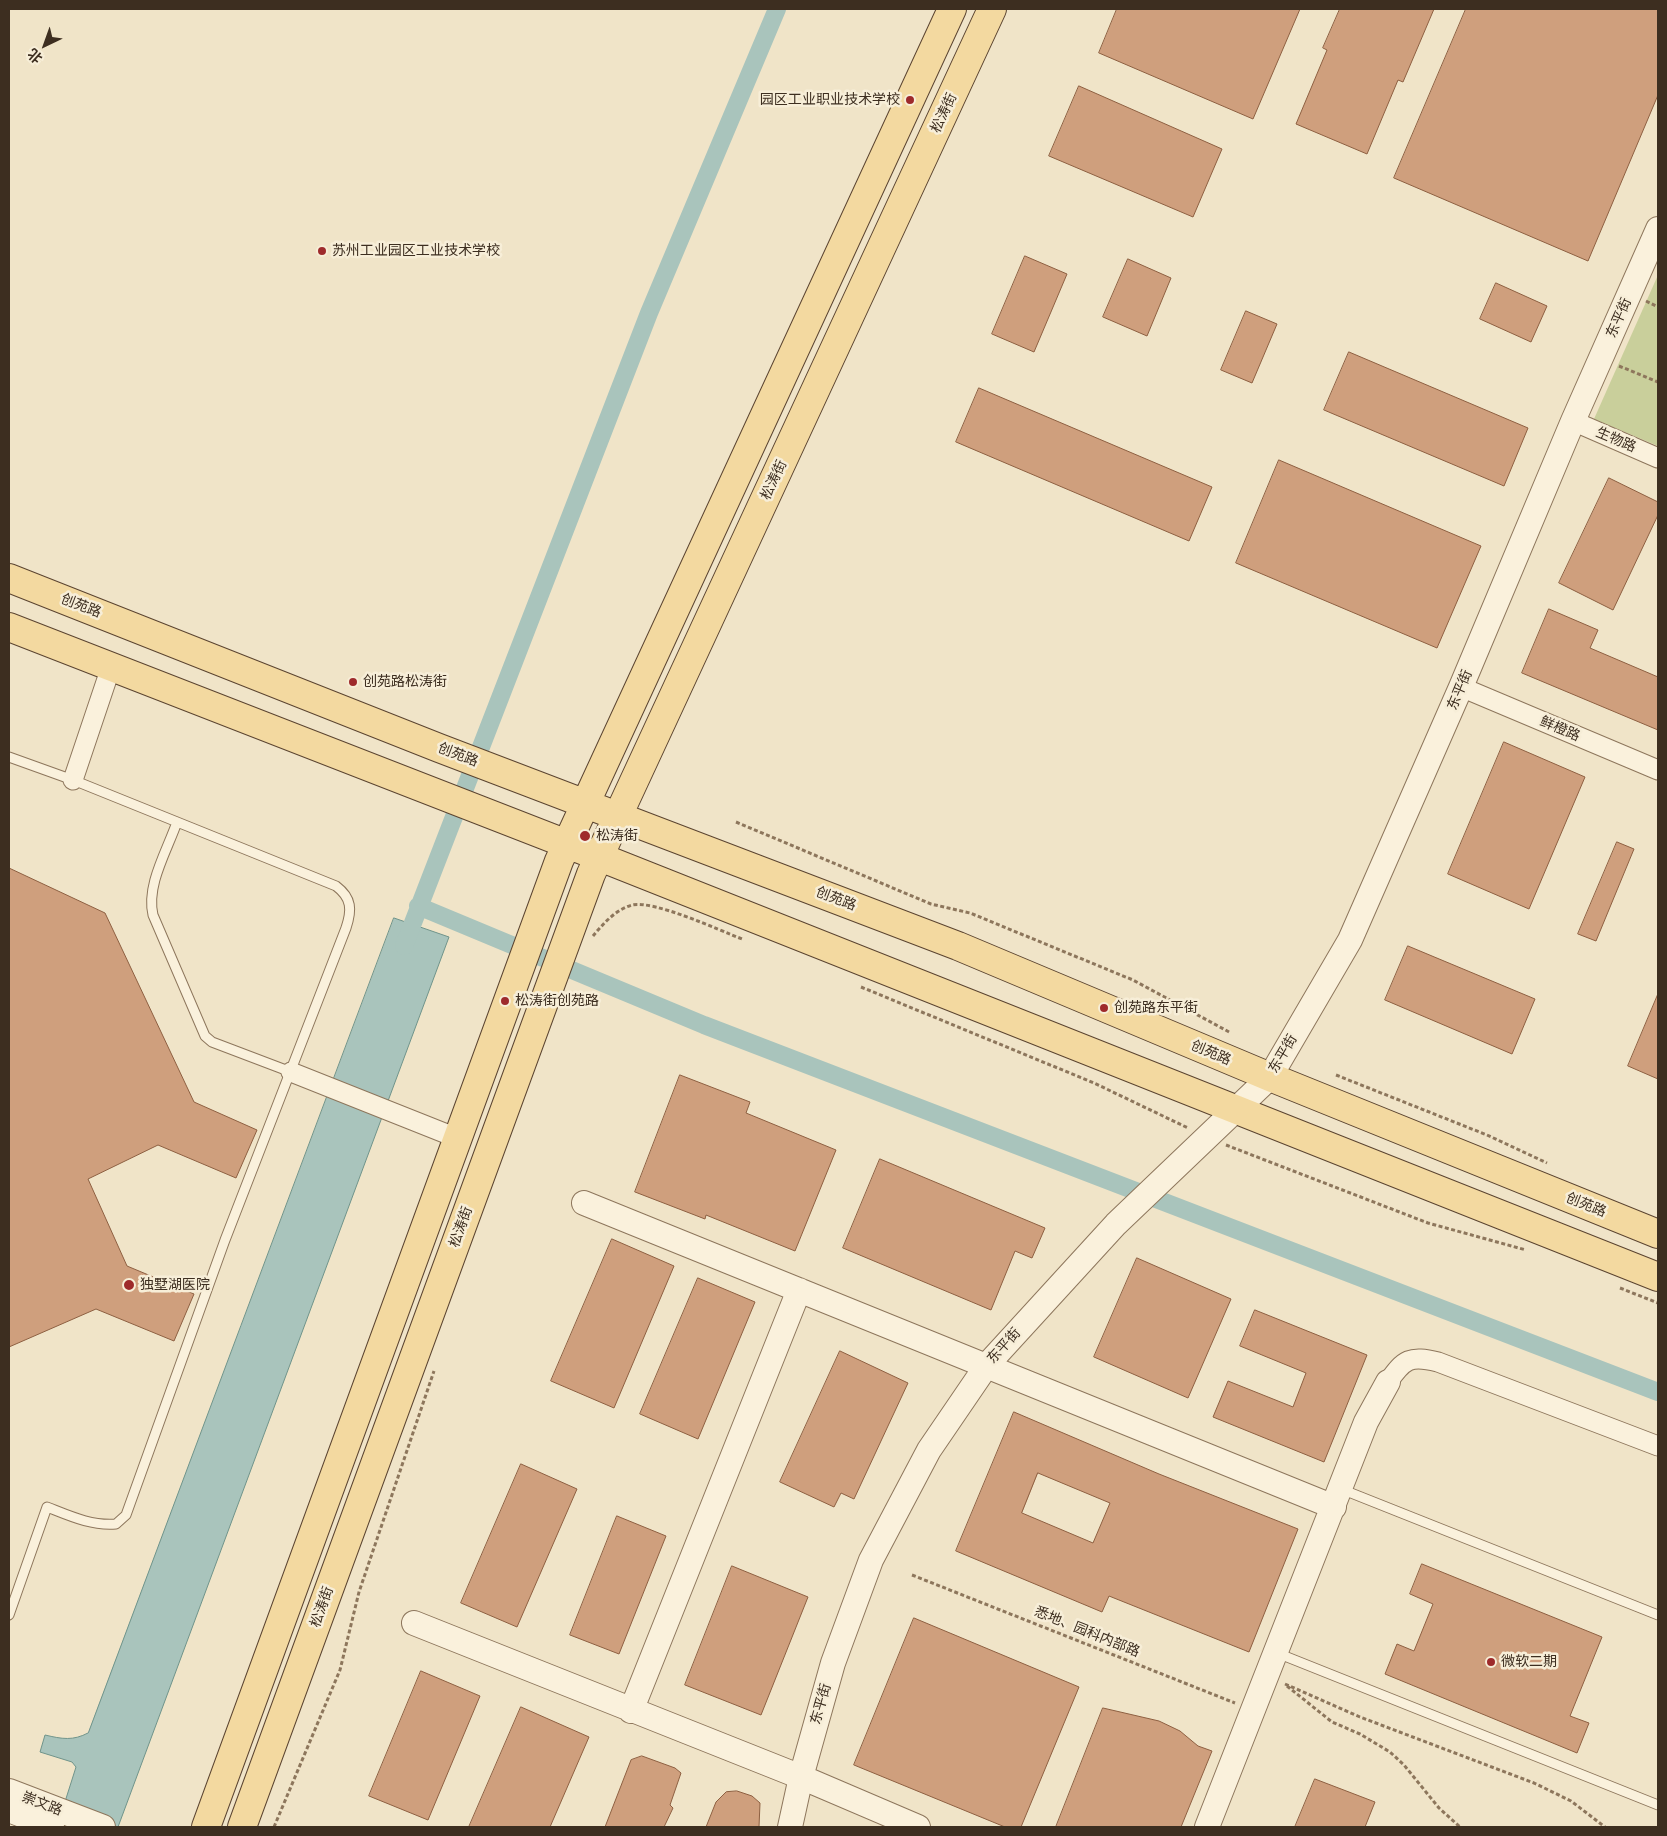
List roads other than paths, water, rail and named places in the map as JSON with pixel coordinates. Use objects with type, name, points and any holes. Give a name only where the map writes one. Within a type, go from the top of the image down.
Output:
[{"type":"main road","points":[[206,1827],[457,1138],[567,844],[952,9]]},
{"type":"main road","name":"松涛街","points":[[242,1827],[551,982],[580,934],[599,857],[992,9]]},
{"type":"main road","name":"创苑路","points":[[9,578],[508,775],[587,803],[958,946],[1270,1078],[1658,1234]]},
{"type":"main road","points":[[9,627],[1238,1108],[1658,1277]]},
{"type":"street","name":"东平街","points":[[790,1827],[801,1777],[833,1663],[871,1560],[929,1450],[987,1366],[1116,1224],[1270,1078],[1350,940],[1462,687],[1573,422],[1658,229]]},
{"type":"street","name":"生物路","points":[[1573,422],[1658,458]]},
{"type":"street","points":[[74,780],[111,667]]},
{"type":"street","name":"鲜橙路","points":[[1462,687],[1658,770]]},
{"type":"street","points":[[291,1072],[457,1138]]},
{"type":"street","points":[[584,1203],[987,1366],[1338,1498]]},
{"type":"street","points":[[631,1711],[799,1290]]},
{"type":"street","points":[[1207,1827],[1338,1498],[1366,1422],[1388,1382],[1406,1360],[1420,1357],[1438,1362],[1658,1446]]},
{"type":"street","points":[[414,1624],[801,1777],[918,1827]]},
{"type":"street","name":"崇文路","points":[[9,1791],[52,1821]]},
{"type":"street","name":"崇文路","points":[[9,1810],[52,1821],[103,1827]]},
{"type":"lane","points":[[9,757],[74,780],[336,886],[345,893],[350,904],[346,928],[226,1240],[126,1515],[116,1524],[92,1524],[47,1507],[9,1615]]},
{"type":"lane","points":[[177,822],[152,889],[150,905],[205,1036],[212,1042],[291,1072]]},
{"type":"lane","points":[[1338,1498],[1658,1615]]},
{"type":"lane","points":[[1276,1653],[1658,1805]]},
{"type":"water","points":[[394,918],[449,937],[118,1827],[57,1827],[76,1767],[72,1762],[40,1752],[45,1735],[67,1738],[88,1733]]},
{"type":"waterway","points":[[404,946],[649,313],[777,9]]},
{"type":"waterway","points":[[418,906],[704,1025],[1658,1392]]},
{"type":"place","name":"园区工业职业技术学校","points":[[910,100]]},
{"type":"place","name":"苏州工业园区工业技术学校","points":[[322,251]]},
{"type":"place","name":"创苑路松涛街","points":[[353,682]]},
{"type":"place","name":"松涛街","points":[[585,836]]},
{"type":"place","name":"松涛街创苑路","points":[[505,1001]]},
{"type":"place","name":"创苑路东平街","points":[[1104,1008]]},
{"type":"place","name":"独墅湖医院","points":[[129,1285]]},
{"type":"place","name":"微软二期","points":[[1491,1662]]}]
